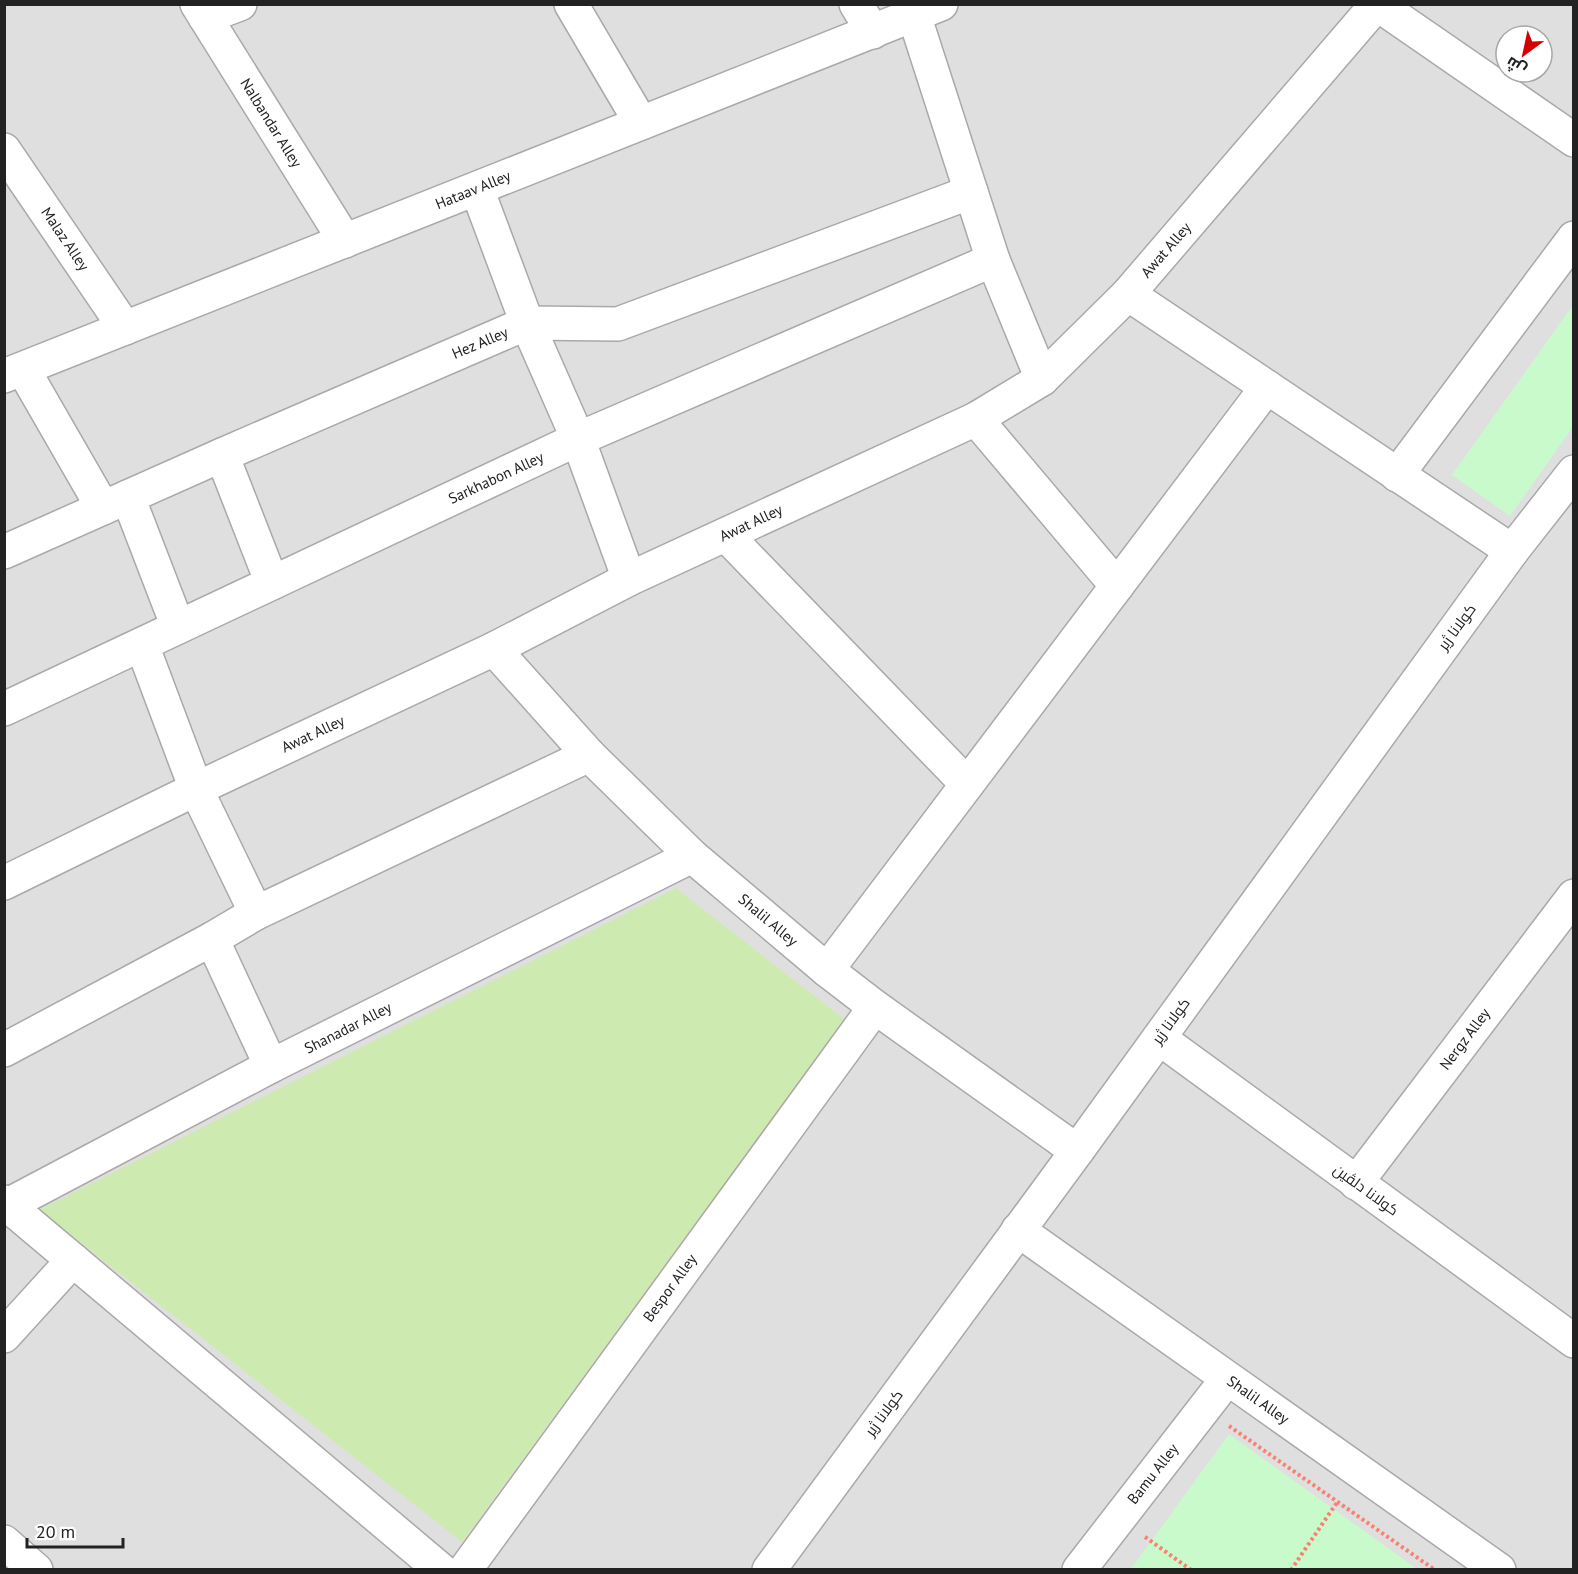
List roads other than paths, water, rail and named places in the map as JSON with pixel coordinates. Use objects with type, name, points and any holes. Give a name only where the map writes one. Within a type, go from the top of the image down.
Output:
[{"type":"street","points":[[201,11],[240,4]]},
{"type":"street","points":[[571,4],[641,123]]},
{"type":"street","points":[[856,4],[873,32]]},
{"type":"street","points":[[1377,4],[1574,140]]},
{"type":"street","name":"Awat Alley","points":[[4,883],[196,789],[494,649],[629,579],[976,419],[1042,379],[1128,294],[1377,4]]},
{"type":"street","points":[[928,10],[971,192],[993,260],[1042,379]]},
{"type":"street","name":"Hataav Alley","points":[[14,372],[928,10]]},
{"type":"street","name":"Nalbandar Alley","points":[[201,11],[345,241]]},
{"type":"street","name":"Malaz Alley","points":[[4,150],[126,328]]},
{"type":"street","points":[[477,189],[527,323],[578,439],[629,579]]},
{"type":"street","name":"Hez Alley","points":[[4,552],[527,323],[618,324],[971,192]]},
{"type":"street","points":[[1397,475],[1574,238]]},
{"type":"street","name":"Sarkhabon Alley","points":[[4,709],[578,439],[993,260]]},
{"type":"street","points":[[1128,294],[1512,551]]},
{"type":"street","points":[[14,372],[116,502],[178,627]]},
{"type":"street","points":[[827,970],[1267,387]]},
{"type":"street","points":[[976,419],[1117,586]]},
{"type":"street","points":[[222,455],[272,583]]},
{"type":"street","name":"کولانا ژیر","points":[[769,1569],[1077,1151],[1512,551],[1574,472]]},
{"type":"street","points":[[726,535],[967,784]]},
{"type":"street","points":[[142,645],[196,789],[256,913]]},
{"type":"street","name":"Shalil Alley","points":[[494,649],[589,755],[692,856],[875,1008],[1077,1151]]},
{"type":"street","points":[[4,1050],[212,939],[256,913],[589,755]]},
{"type":"street","name":"Shanadar Alley","points":[[6,1204],[271,1066],[692,856]]},
{"type":"street","name":"Nergz Alley","points":[[1356,1183],[1574,896]]},
{"type":"street","points":[[212,939],[271,1066]]},
{"type":"street","name":"Bespor Alley","points":[[465,1569],[875,1008]]},
{"type":"street","name":"کولانا دلڤین","points":[[1159,1038],[1574,1341]]},
{"type":"street","points":[[6,1204],[441,1569]]},
{"type":"street","name":"Shalil Alley","points":[[1018,1230],[1499,1569]]},
{"type":"street","points":[[4,1336],[72,1260]]},
{"type":"street","name":"Bamu Alley","points":[[1079,1569],[1227,1379]]},
{"type":"street","points":[[4,1542],[36,1569]]}]
